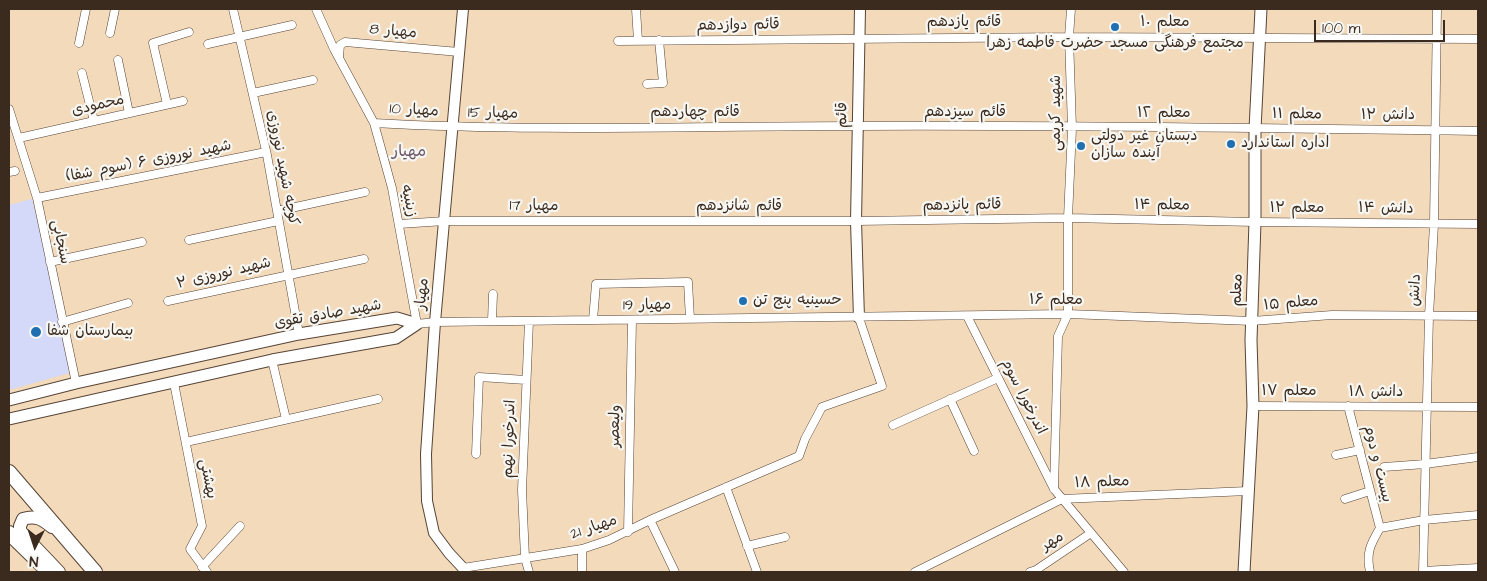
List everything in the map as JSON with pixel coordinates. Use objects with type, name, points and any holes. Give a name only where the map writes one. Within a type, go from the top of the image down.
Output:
[{"type":"highway","points":[[9,472],[95,572]]},
{"type":"highway","points":[[9,533],[49,572]]},
{"type":"main road","name":"معلم","points":[[1244,572],[1253,406],[1251,340],[1256,222],[1255,129],[1261,9]]},
{"type":"main road","name":"شهید صادق تقوی","points":[[9,400],[76,383],[299,334],[397,318],[418,324]]},
{"type":"main road","points":[[9,419],[272,360],[396,338],[418,324]]},
{"type":"main road","points":[[58,572],[20,531],[20,526],[23,518],[39,517],[60,532]]},
{"type":"street","points":[[79,42],[86,9]]},
{"type":"street","points":[[110,33],[115,9]]},
{"type":"street","name":"کوچه شهید نوروزی","points":[[233,9],[266,152],[299,334]]},
{"type":"street","name":"زینبیه","points":[[316,9],[339,60],[374,123],[392,188],[418,324]]},
{"type":"street","name":"مهیار","points":[[463,9],[435,322],[426,454],[427,501],[434,533],[463,570]]},
{"type":"street","points":[[636,9],[638,40]]},
{"type":"street","name":"قائم","points":[[859,318],[856,221],[860,9]]},
{"type":"street","name":"شهید کریمی","points":[[1068,314],[1068,218],[1072,128],[1071,9]]},
{"type":"street","name":"دانش","points":[[1423,572],[1429,316],[1434,224],[1437,9]]},
{"type":"street","points":[[208,44],[292,25]]},
{"type":"street","points":[[166,104],[153,43],[189,32]]},
{"type":"street","name":"قائم یازدهم","points":[[859,38],[1070,36]]},
{"type":"street","name":"معلم ١٠","points":[[1070,36],[1478,39]]},
{"type":"street","name":"قائم دوازدهم","points":[[618,41],[859,38]]},
{"type":"street","points":[[647,84],[663,83],[659,40]]},
{"type":"street","name":"مهیار 8","points":[[339,60],[338,51],[340,45],[345,42],[459,52]]},
{"type":"street","points":[[118,60],[129,113]]},
{"type":"street","points":[[82,73],[94,121]]},
{"type":"street","points":[[253,93],[313,80]]},
{"type":"street","name":"محمودی","points":[[19,138],[183,101]]},
{"type":"street","name":"سنجابی","points":[[9,109],[36,198],[76,383]]},
{"type":"street","name":"مهیار 10","points":[[374,123],[453,127]]},
{"type":"street","name":"قائم سیزدهم","points":[[857,126],[1072,128]]},
{"type":"street","name":"قائم چهاردهم","points":[[532,129],[857,126]]},
{"type":"street","name":"مهیار 15","points":[[453,127],[532,129]]},
{"type":"street","name":"معلم ١٢","points":[[1072,128],[1255,129]]},
{"type":"street","name":"معلم ١١","points":[[1255,129],[1339,130]]},
{"type":"street","name":"دانش ۱۲","points":[[1339,130],[1478,131]]},
{"type":"street","name":"شهید نوروزی ۶ (سوم شفا)","points":[[36,198],[266,152]]},
{"type":"street","points":[[277,211],[365,192]]},
{"type":"street","name":"قائم پانزدهم","points":[[856,221],[1068,218]]},
{"type":"street","name":"معلم ۱۴","points":[[1068,218],[1256,222]]},
{"type":"street","name":"مهیار 17","points":[[399,224],[445,220],[622,221]]},
{"type":"street","points":[[189,240],[278,221]]},
{"type":"street","name":"قائم شانزدهم","points":[[622,221],[856,221]]},
{"type":"street","name":"معلم ١٣","points":[[1256,222],[1338,222]]},
{"type":"street","name":"دانش ۱۴","points":[[1338,222],[1478,224]]},
{"type":"street","points":[[50,262],[142,242]]},
{"type":"street","name":"شهید نوروزی ۲","points":[[168,301],[364,258]]},
{"type":"street","points":[[592,320],[596,284],[688,282],[690,319]]},
{"type":"street","points":[[492,321],[493,294]]},
{"type":"street","points":[[62,322],[128,303]]},
{"type":"street","points":[[1054,489],[1058,336],[1068,314]]},
{"type":"street","name":"معلم ۱۶","points":[[859,318],[1068,314],[1252,321]]},
{"type":"street","name":"معلم ۱۵","points":[[1252,321],[1332,314],[1478,316]]},
{"type":"street","name":"اندرخورا سوم","points":[[966,316],[1054,489],[1124,572]]},
{"type":"street","name":"مهیار 19","points":[[418,324],[492,321],[859,318]]},
{"type":"street","name":"مهیار 21","points":[[463,570],[582,549],[628,532],[650,520],[799,456],[804,439],[822,407],[882,386],[859,318]]},
{"type":"street","name":"ولیعصر","points":[[628,532],[632,320]]},
{"type":"street","name":"اندرخورا نهم","points":[[529,321],[522,490],[525,558],[529,572]]},
{"type":"street","points":[[272,360],[286,419]]},
{"type":"street","points":[[476,454],[479,377],[526,380]]},
{"type":"street","points":[[893,425],[998,378]]},
{"type":"street","name":"بهشتی","points":[[174,383],[202,526],[190,549],[205,570]]},
{"type":"street","points":[[186,442],[378,399]]},
{"type":"street","points":[[950,399],[974,451]]},
{"type":"street","name":"معلم ١٧","points":[[1253,406],[1326,406]]},
{"type":"street","name":"دانش ١٨","points":[[1326,406],[1478,407]]},
{"type":"street","name":"بیست و دوم","points":[[1348,406],[1380,528]]},
{"type":"street","points":[[1336,455],[1360,450]]},
{"type":"street","points":[[1384,467],[1478,457]]},
{"type":"street","points":[[726,487],[758,572]]},
{"type":"street","name":"معلم ۱۸","points":[[915,572],[1062,499],[1248,491]]},
{"type":"street","points":[[1344,499],[1370,491]]},
{"type":"street","points":[[1370,572],[1367,557],[1371,542],[1380,528],[1424,520],[1478,515]]},
{"type":"street","points":[[650,520],[676,572]]},
{"type":"street","points":[[205,570],[240,526]]},
{"type":"street","name":"مهر","points":[[1035,571],[1091,533]]},
{"type":"street","points":[[747,546],[785,537]]},
{"type":"street","points":[[582,549],[582,572]]},
{"type":"street","points":[[1423,572],[1478,569]]},
{"type":"shaded area","name":"بیمارستان شفا","points":[[32,199],[73,372],[9,390],[9,205]]},
{"type":"place","name":"مجتمع فرهنگی مسجد حضرت فاطمه زهرا","points":[[1115,27]]},
{"type":"place","name":"اداره استاندارد","points":[[1231,144]]},
{"type":"place","name":"دبستان غیر دولتی آینده سازان","points":[[1081,146]]},
{"type":"place","name":"حسینیه پنج تن","points":[[743,301]]},
{"type":"place","name":"بیمارستان شفا","points":[[36,332]]},
{"type":"district","name":"مهیار","points":[[409,153]]}]
